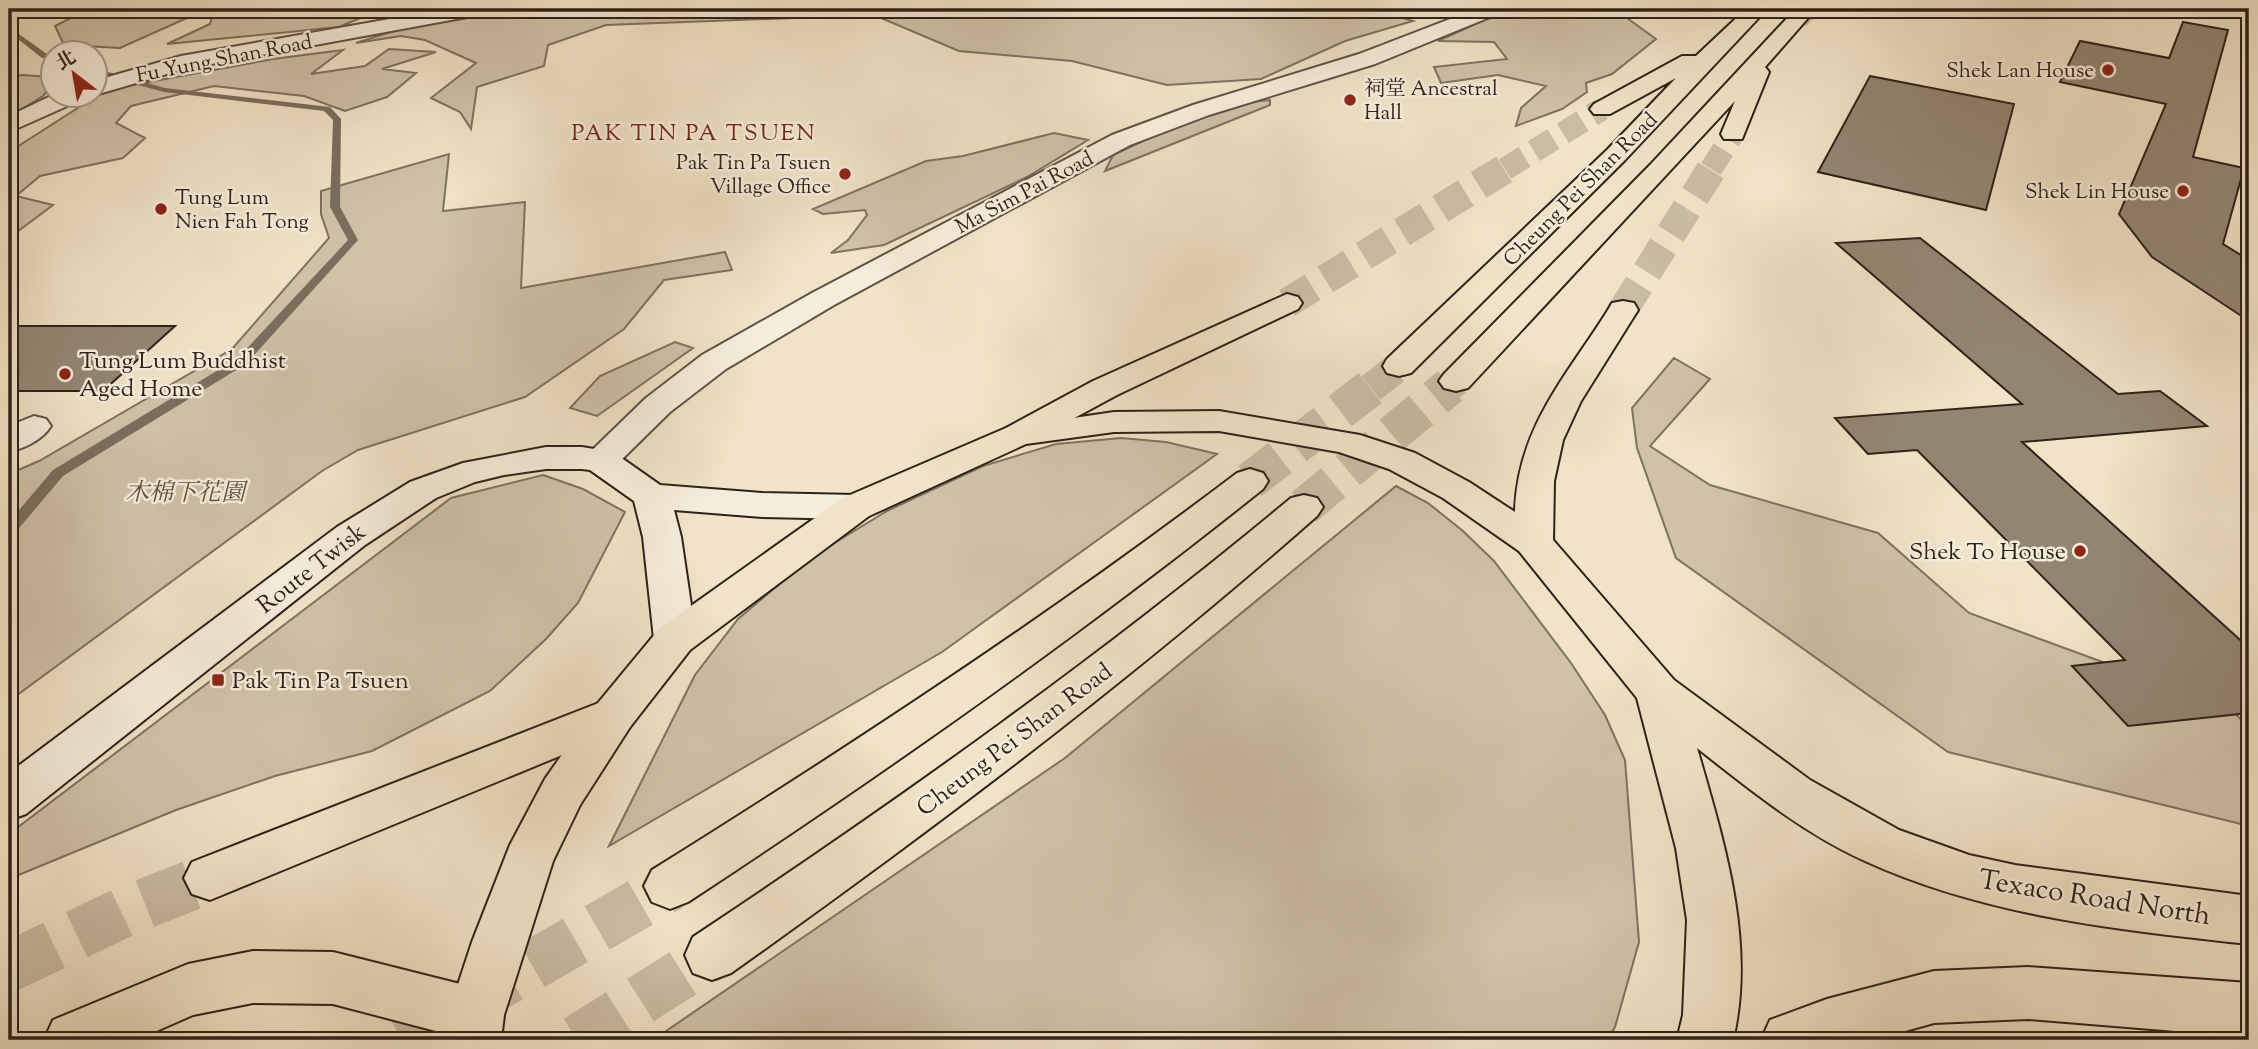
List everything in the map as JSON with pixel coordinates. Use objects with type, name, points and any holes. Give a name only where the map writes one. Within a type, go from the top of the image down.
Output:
[{"type":"main road","name":"Cheung Pei Shan Road","points":[[1399,366],[1616,155],[1717,47],[1757,9]]},
{"type":"main road","name":"Cheung Pei Shan Road","points":[[1456,381],[1529,308],[1798,18]]},
{"type":"main road","points":[[1602,109],[1717,47]]},
{"type":"main road","points":[[1733,134],[1764,57]]},
{"type":"main road","points":[[73,1040],[188,990],[253,977],[333,978],[475,1028],[528,860],[562,793],[614,715],[675,639],[856,507],[1018,435],[1105,388],[1287,303]]},
{"type":"main road","points":[[1533,542],[1535,488],[1544,443],[1553,421],[1623,310]]},
{"type":"main road","points":[[1018,435],[1114,422],[1219,421],[1347,443],[1431,474],[1533,542],[1658,692],[1701,848],[1713,920],[1711,1016],[1705,1040]]},
{"type":"main road","points":[[670,886],[863,763],[994,674],[1143,566],[1250,481]]},
{"type":"main road","name":"Cheung Pei Shan Road","points":[[712,955],[868,847],[1065,703],[1205,593],[1304,507]]},
{"type":"main road","name":"Texaco Road North","points":[[1658,692],[1806,803],[1882,846],[1975,878],[2077,898],[2249,920]]},
{"type":"main road","points":[[210,878],[614,715]]},
{"type":"main road","points":[[1790,1040],[1827,1026],[1934,997],[2028,993],[2249,1010]]},
{"type":"street","name":"Fu Yung Shan Road","points":[[108,84],[181,63],[478,9]]},
{"type":"street","name":"Ma Sim Pai Road","points":[[600,460],[658,405],[714,362],[823,299],[1121,141],[1201,110],[1343,67],[1493,9]]},
{"type":"street","points":[[19,120],[45,108]]},
{"type":"street","name":"Route Twisk","points":[[9,800],[351,536],[404,500],[463,474],[504,464],[546,458],[600,460]]},
{"type":"street","points":[[600,460],[651,496],[762,505],[856,507]]},
{"type":"street","points":[[651,496],[662,537],[675,639]]},
{"type":"green space","points":[[88,9],[207,9],[120,48],[108,47],[108,38],[61,38],[55,26]]},
{"type":"green space","points":[[214,9],[382,9],[339,27],[167,44],[210,24]]},
{"type":"green space","points":[[506,9],[985,9],[995,14],[1006,9],[1375,9],[1413,21],[1345,41],[1261,79],[1167,85],[1072,61],[959,51],[874,15],[606,25],[548,45],[544,66],[477,87],[471,129],[460,112],[431,98],[476,63],[425,40],[401,36],[356,43],[406,27]]},
{"type":"green space","points":[[1508,9],[1620,13],[1656,39],[1612,74],[1586,83],[1587,92],[1562,109],[1516,126],[1521,108],[1546,86],[1498,75],[1441,83],[1434,67],[1507,59],[1494,42],[1438,41]]},
{"type":"green space","points":[[389,49],[436,52],[382,69],[416,73],[387,97],[345,111],[304,96],[214,86],[131,106],[116,123],[145,138],[123,158],[40,176],[16,196],[53,205],[9,238],[9,152],[78,108],[108,108],[108,90],[273,59],[343,50],[311,74],[365,66]]},
{"type":"green space","points":[[38,76],[38,99],[9,117],[9,77]]},
{"type":"green space","points":[[1270,100],[1270,105],[1105,171],[1113,155],[1158,134],[1241,103]]},
{"type":"green space","points":[[1054,133],[1088,140],[1027,177],[884,245],[831,253],[848,240],[867,215],[865,210],[823,214],[813,209],[926,161],[963,156]]},
{"type":"green space","name":"木棉下花園","points":[[449,154],[443,211],[525,202],[521,288],[725,252],[732,270],[664,280],[624,329],[525,397],[358,450],[322,471],[9,701],[9,474],[39,461],[232,349],[329,238],[321,214],[321,191]]},
{"type":"green space","points":[[675,342],[693,348],[597,416],[570,408],[600,376]]},
{"type":"green space","points":[[1674,358],[1710,379],[1650,446],[1710,485],[1878,533],[1969,613],[2231,709],[2249,728],[2249,826],[1948,752],[1676,558],[1637,448],[1632,408]]},
{"type":"green space","points":[[1121,438],[1166,442],[1217,454],[942,652],[609,846],[695,675],[738,619],[810,558],[887,511],[983,466],[1056,444]]},
{"type":"green space","points":[[543,475],[583,489],[625,512],[578,603],[546,639],[490,691],[372,751],[275,776],[176,810],[9,879],[9,834],[451,498]]},
{"type":"green space","points":[[1396,486],[1428,503],[1494,561],[1571,663],[1605,715],[1625,760],[1639,942],[1615,1027],[1607,1040],[653,1040],[1065,758]]},
{"type":"building","points":[[2183,22],[2228,30],[2193,157],[2244,168],[2223,244],[2249,260],[2249,321],[2152,257],[2119,214],[2166,104],[2060,82],[2080,41],[2169,58]]},
{"type":"building","points":[[1870,76],[2014,104],[1986,210],[1818,172]]},
{"type":"building","name":"Shek To House","points":[[1920,238],[2118,394],[2160,391],[2207,426],[2022,442],[2249,648],[2249,713],[2128,726],[2072,666],[2125,660],[1917,450],[1868,454],[1835,418],[2022,404],[1836,243]]},
{"type":"building","name":"Tung Lum Buddhist Aged Home","points":[[9,326],[175,326],[103,391],[9,391]]},
{"type":"waterway","points":[[9,29],[38,51]]},
{"type":"waterway","points":[[9,531],[58,473],[242,361],[353,240],[335,207],[337,119],[327,109],[164,90],[108,74]]},
{"type":"tunnel","points":[[1798,18],[1807,9]]},
{"type":"tunnel","points":[[1505,169],[1602,109]]},
{"type":"tunnel","points":[[1711,169],[1733,134]]},
{"type":"tunnel","points":[[1287,303],[1508,167]]},
{"type":"tunnel","points":[[1623,310],[1713,167]]},
{"type":"tunnel","points":[[1371,388],[1399,366]]},
{"type":"tunnel","points":[[1448,388],[1456,381]]},
{"type":"tunnel","points":[[1250,481],[1373,386]]},
{"type":"tunnel","points":[[1304,507],[1450,386]]},
{"type":"tunnel","points":[[9,967],[126,911],[210,878]]},
{"type":"tunnel","points":[[402,1040],[670,886]]},
{"type":"tunnel","points":[[577,1040],[712,955]]},
{"type":"place","name":"Shek Lan House","points":[[2108,70]]},
{"type":"place","name":"祠堂 Ancestral Hall","points":[[1350,100]]},
{"type":"place","name":"Pak Tin Pa Tsuen Village Office","points":[[845,174]]},
{"type":"place","name":"Shek Lin House","points":[[2183,191]]},
{"type":"place","name":"Tung Lum Nien Fah Tong","points":[[161,209]]},
{"type":"place","name":"Tung Lum Buddhist Aged Home","points":[[65,374]]},
{"type":"place","name":"Shek To House","points":[[2080,551]]},
{"type":"place","name":"Pak Tin Pa Tsuen","points":[[218,680]]},
{"type":"district","name":"PAK TIN PA TSUEN","points":[[694,132]]}]
